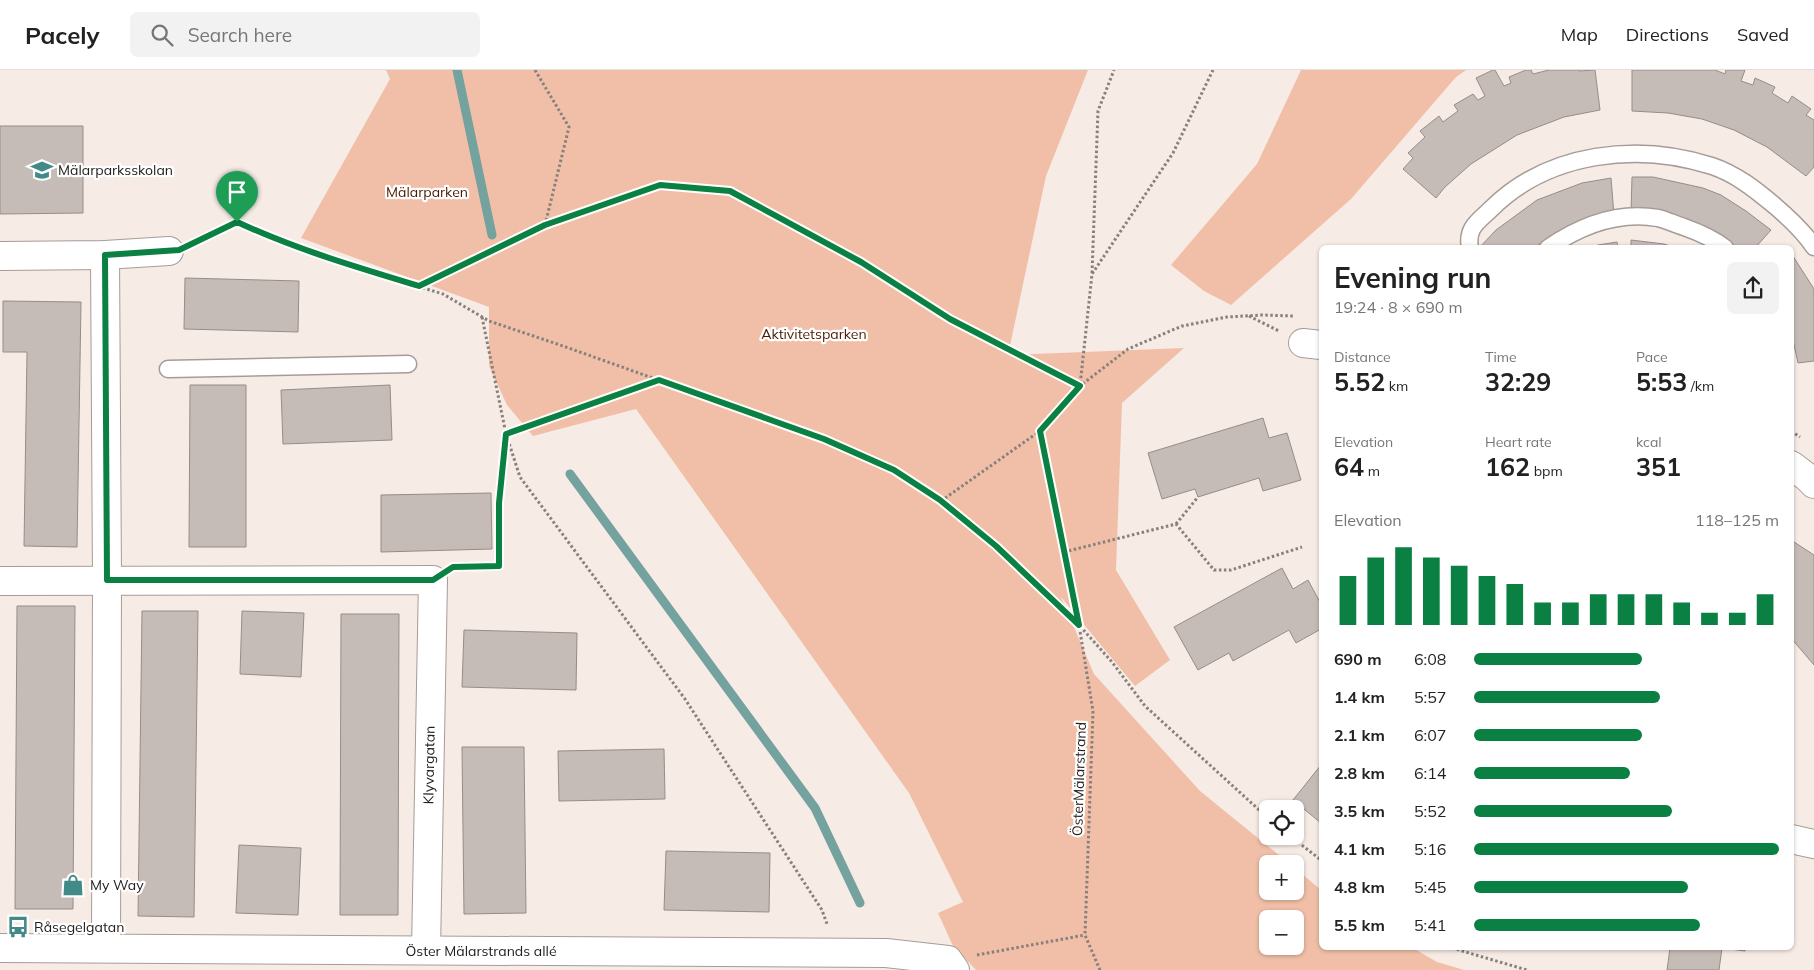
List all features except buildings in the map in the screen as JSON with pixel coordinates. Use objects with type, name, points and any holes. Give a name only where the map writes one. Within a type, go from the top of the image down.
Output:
[{"type":"street","points":[[0,256],[105,255],[168,251]]},
{"type":"street","points":[[105,255],[107,580],[106,948]]},
{"type":"street","points":[[0,581],[433,580]]},
{"type":"street","name":"Klyvargatan","points":[[426,950],[433,580]]},
{"type":"street","points":[[1794,840],[1814,844]]},
{"type":"street","name":"Öster Mälarstrands allé","points":[[0,948],[886,953],[952,965]]},
{"type":"lane","points":[[1470,245],[1471,229],[1503,198],[1538,174],[1585,159],[1623,153],[1670,156],[1713,166],[1751,186],[1789,218],[1814,247]]},
{"type":"lane","points":[[1552,245],[1591,224],[1624,217],[1658,218],[1689,229],[1722,245]]},
{"type":"lane","points":[[168,369],[408,364]]},
{"type":"path","points":[[535,70],[569,127],[545,225]]},
{"type":"path","points":[[1080,386],[1092,274],[1098,111],[1114,70]]},
{"type":"path","points":[[1092,274],[1173,153],[1213,70]]},
{"type":"path","points":[[419,286],[545,225],[660,185],[730,191],[861,262],[950,319],[1080,386]]},
{"type":"path","points":[[168,251],[179,250],[237,222],[269,237],[324,258],[443,294],[489,321],[824,439],[894,470],[940,500],[996,546],[1079,625],[1112,662],[1145,706],[1259,810]]},
{"type":"path","points":[[1248,316],[1308,335]]},
{"type":"path","points":[[940,500],[1040,431],[1080,386],[1128,349],[1182,326],[1227,317],[1248,316],[1308,335]]},
{"type":"path","points":[[482,317],[506,434],[520,477],[685,699],[822,910],[838,953]]},
{"type":"path","points":[[506,434],[659,380]]},
{"type":"path","name":"ÖsterMälarstrand","points":[[1040,431],[1079,625],[1092,710],[1085,935],[1100,970]]},
{"type":"path","points":[[433,580],[453,567],[499,566],[499,503],[506,434]]},
{"type":"path","points":[[1064,552],[1176,524],[1198,497]]},
{"type":"path","points":[[1176,524],[1214,570],[1231,570],[1302,547]]},
{"type":"path","points":[[1302,845],[1319,858]]},
{"type":"path","points":[[952,965],[971,957],[1085,935]]},
{"type":"path","points":[[1459,950],[1527,970]]},
{"type":"green space","name":"Aktivitetsparken","points":[[386,70],[1088,70],[1046,176],[1008,355],[1184,348],[1122,403],[1116,570],[1170,660],[1135,686],[1061,597],[1094,674],[1200,791],[1259,839],[1259,845],[1267,845],[1279,855],[1259,855],[1259,900],[1304,900],[1304,876],[1319,888],[1319,950],[1416,950],[1437,962],[1464,970],[976,970],[953,946],[938,913],[963,902],[909,793],[636,409],[533,436],[507,405],[489,366],[489,307],[301,238],[390,79]]},
{"type":"green space","points":[[1301,70],[1466,70],[1456,77],[1351,199],[1231,305],[1204,291],[1171,265],[1257,164]]},
{"type":"waterway","points":[[457,70],[492,235]]},
{"type":"waterway","points":[[570,474],[815,808],[860,903]]},
{"type":"place","name":"Mälarparksskolan","points":[[42,170]]},
{"type":"place","name":"My Way","points":[[73,885]]},
{"type":"place","name":"Råsegelgatan","points":[[18,927]]},
{"type":"route","points":[[660,185],[730,191],[861,262],[950,319],[1080,386],[1040,431],[1079,625],[996,546],[940,500],[894,470],[824,439],[659,380],[506,434],[499,503],[499,566],[453,567],[433,580],[107,580],[105,255],[179,250],[237,222],[269,237],[324,258],[419,286],[545,225],[660,185]]},
{"type":"park label","name":"Mälarparken","points":[[427,192]]}]
